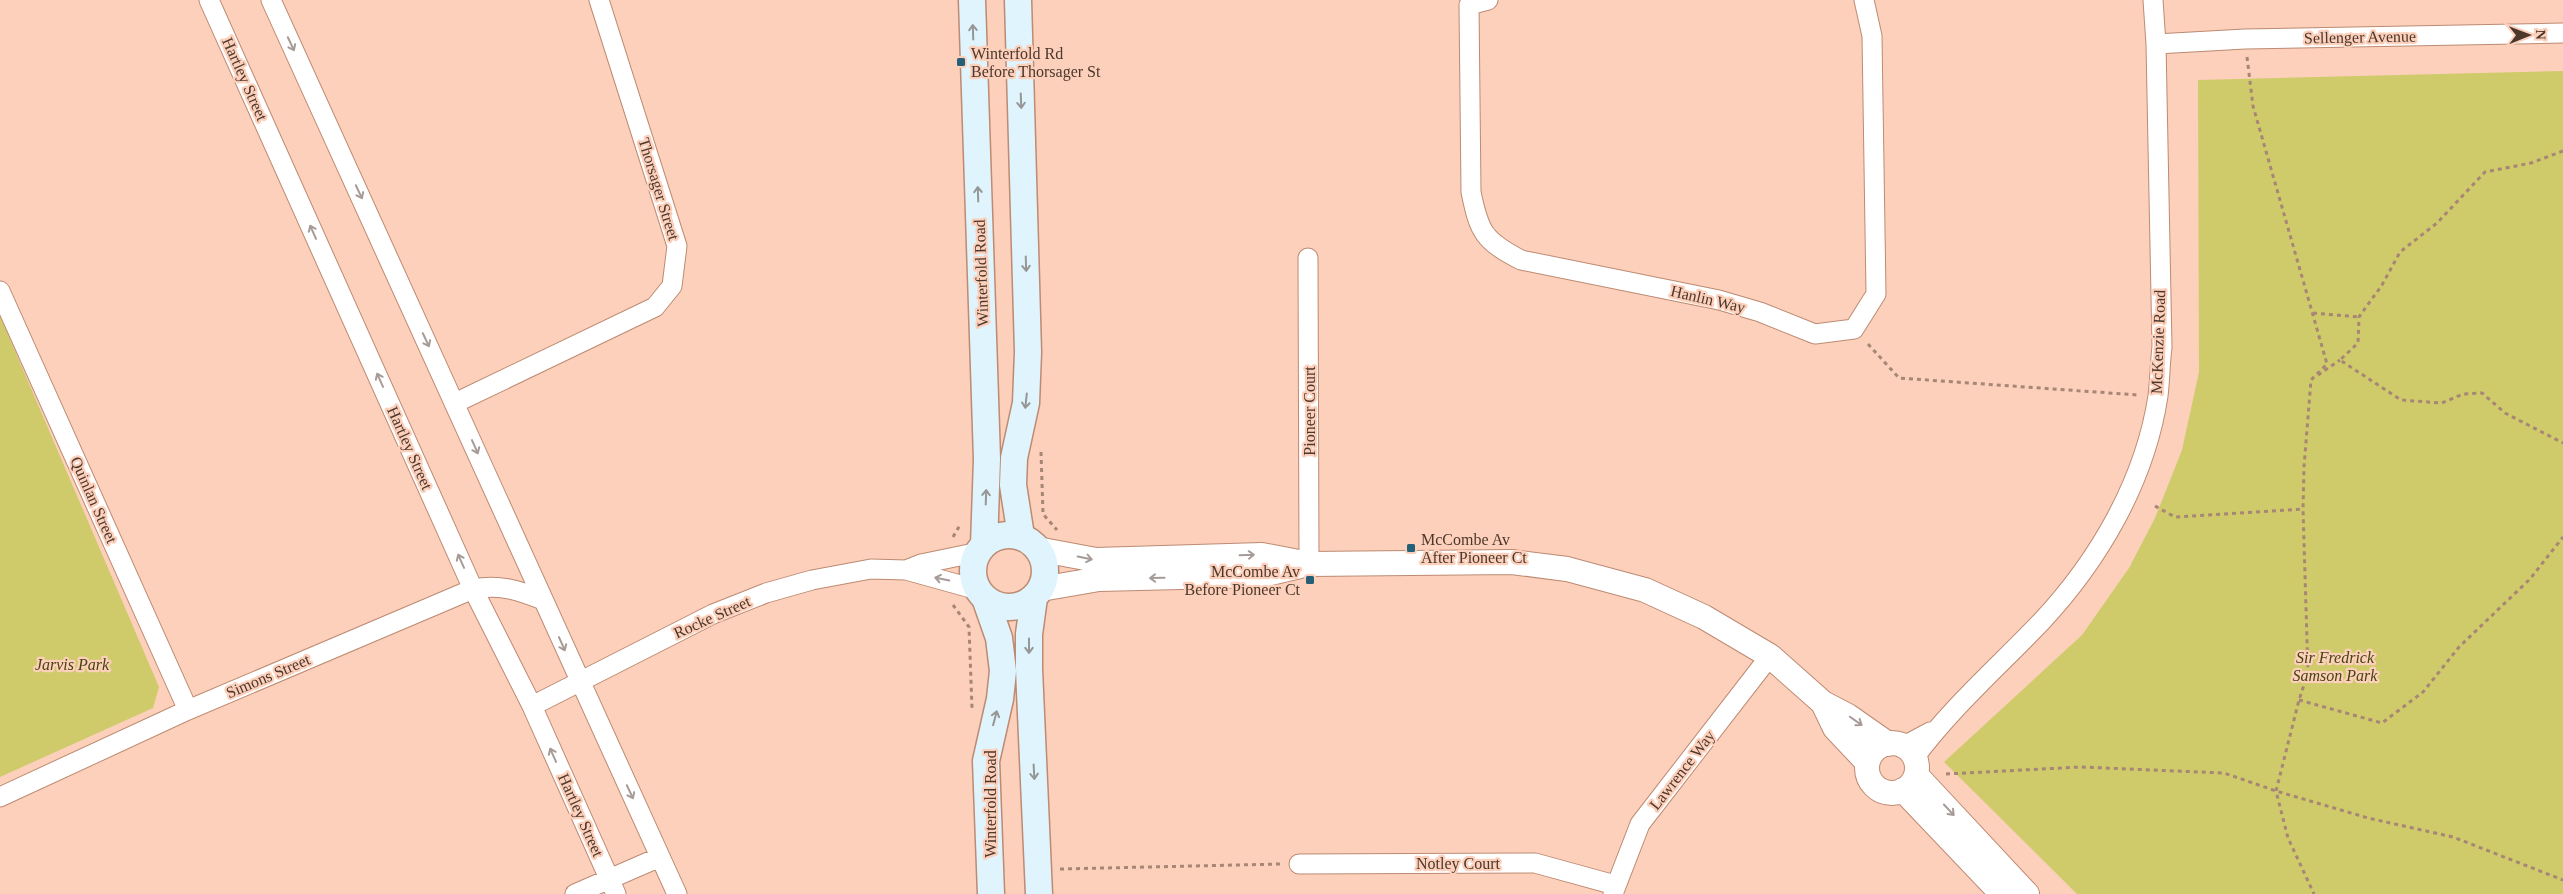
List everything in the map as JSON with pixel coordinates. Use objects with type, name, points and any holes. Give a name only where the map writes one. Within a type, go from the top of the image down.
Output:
[{"type":"main road","name":"Winterfold Road","points":[[972,0],[986,459],[981,549]]},
{"type":"main road","points":[[1018,0],[1028,352],[1026,403],[1014,458],[1013,485],[1029,542],[1045,568],[1037,594],[1029,634],[1039,882]]},
{"type":"main road","points":[[1029,542],[1000,536],[981,549],[973,570],[974,581],[982,594],[994,604],[1014,607],[1037,594]]},
{"type":"main road","name":"Winterfold Road","points":[[982,594],[999,638],[1003,671],[1000,700],[986,761],[991,894]]},
{"type":"street","name":"Hartley Street","points":[[210,0],[473,589],[532,706],[612,886]]},
{"type":"street","points":[[271,0],[677,894]]},
{"type":"street","name":"Thorsager Street","points":[[455,403],[655,307],[672,286],[677,246],[599,0]]},
{"type":"street","name":"Hanlin Way","points":[[1488,0],[1462,3],[1471,192],[1477,220],[1491,241],[1521,260],[1719,300],[1760,312],[1815,334],[1854,328]]},
{"type":"street","points":[[1854,328],[1876,294],[1872,36],[1864,0]]},
{"type":"street","name":"McKenzie Road","points":[[1905,763],[1935,729],[2042,621],[2080,576],[2107,535],[2130,492],[2142,458],[2158,396],[2162,347],[2156,44],[2153,0]]},
{"type":"street","name":"Sellenger Avenue","points":[[2156,44],[2245,39],[2563,33]]},
{"type":"street","name":"Pioneer Court","points":[[1308,258],[1309,564]]},
{"type":"street","name":"Quinlan Street","points":[[0,291],[188,710]]},
{"type":"street","points":[[1029,542],[1096,560],[1262,555],[1309,564],[1512,562],[1558,568],[1618,582],[1674,601],[1770,656],[1822,703],[1848,716],[1905,763],[2015,892]]},
{"type":"street","name":"Rocke Street","points":[[906,570],[921,564],[981,549]]},
{"type":"street","points":[[1037,594],[1099,579],[1262,575],[1309,564]]},
{"type":"street","name":"Rocke Street","points":[[532,706],[713,614],[766,594],[842,573],[871,570],[906,570],[982,594]]},
{"type":"street","name":"Simons Street","points":[[0,797],[188,710],[473,589],[503,586],[543,600]]},
{"type":"street","name":"Lawrence Way","points":[[1614,889],[1640,824],[1770,656]]},
{"type":"street","points":[[1822,703],[1835,728],[1868,762]]},
{"type":"street","points":[[1873,752],[1905,763],[1886,792],[1875,786],[1867,771],[1868,762],[1873,752]]},
{"type":"street","points":[[575,894],[612,886],[660,857]]},
{"type":"street","name":"Notley Court","points":[[1299,864],[1535,862],[1614,889]]},
{"type":"path","points":[[2245,39],[2253,106],[2327,364],[2311,380],[2304,467],[2303,509],[2308,673],[2299,700],[2276,791],[2288,838],[2314,894]]},
{"type":"path","points":[[2311,380],[2340,360],[2358,343],[2359,317],[2382,285],[2400,252],[2437,223],[2485,172],[2531,162],[2563,151]]},
{"type":"path","points":[[2313,313],[2359,317]]},
{"type":"path","points":[[1854,328],[1899,378],[2158,396]]},
{"type":"path","points":[[2340,360],[2401,400],[2442,403],[2463,394],[2482,393],[2505,413],[2540,429],[2563,443]]},
{"type":"path","points":[[2155,506],[2175,517],[2303,509]]},
{"type":"path","points":[[2299,700],[2382,723],[2423,692],[2459,647],[2530,578],[2563,537]]},
{"type":"path","points":[[948,596],[969,627],[972,714]]},
{"type":"path","points":[[1943,774],[2082,767],[2224,773],[2276,791],[2368,818],[2453,837],[2563,880]]},
{"type":"path","points":[[1039,882],[1299,864]]},
{"type":"green space","name":"Sir Fredrick Samson Park","points":[[2563,71],[2563,894],[2077,894],[1944,762],[2082,635],[2129,568],[2155,518],[2182,450],[2199,372],[2198,80]]},
{"type":"green space","name":"Jarvis Park","points":[[0,316],[159,687],[153,708],[0,777]]},
{"type":"place","name":"Winterfold Rd Before Thorsager St","points":[[961,62]]},
{"type":"place","name":"McCombe Av After Pioneer Ct","points":[[1411,548]]},
{"type":"place","name":"McCombe Av Before Pioneer Ct","points":[[1310,580]]}]
